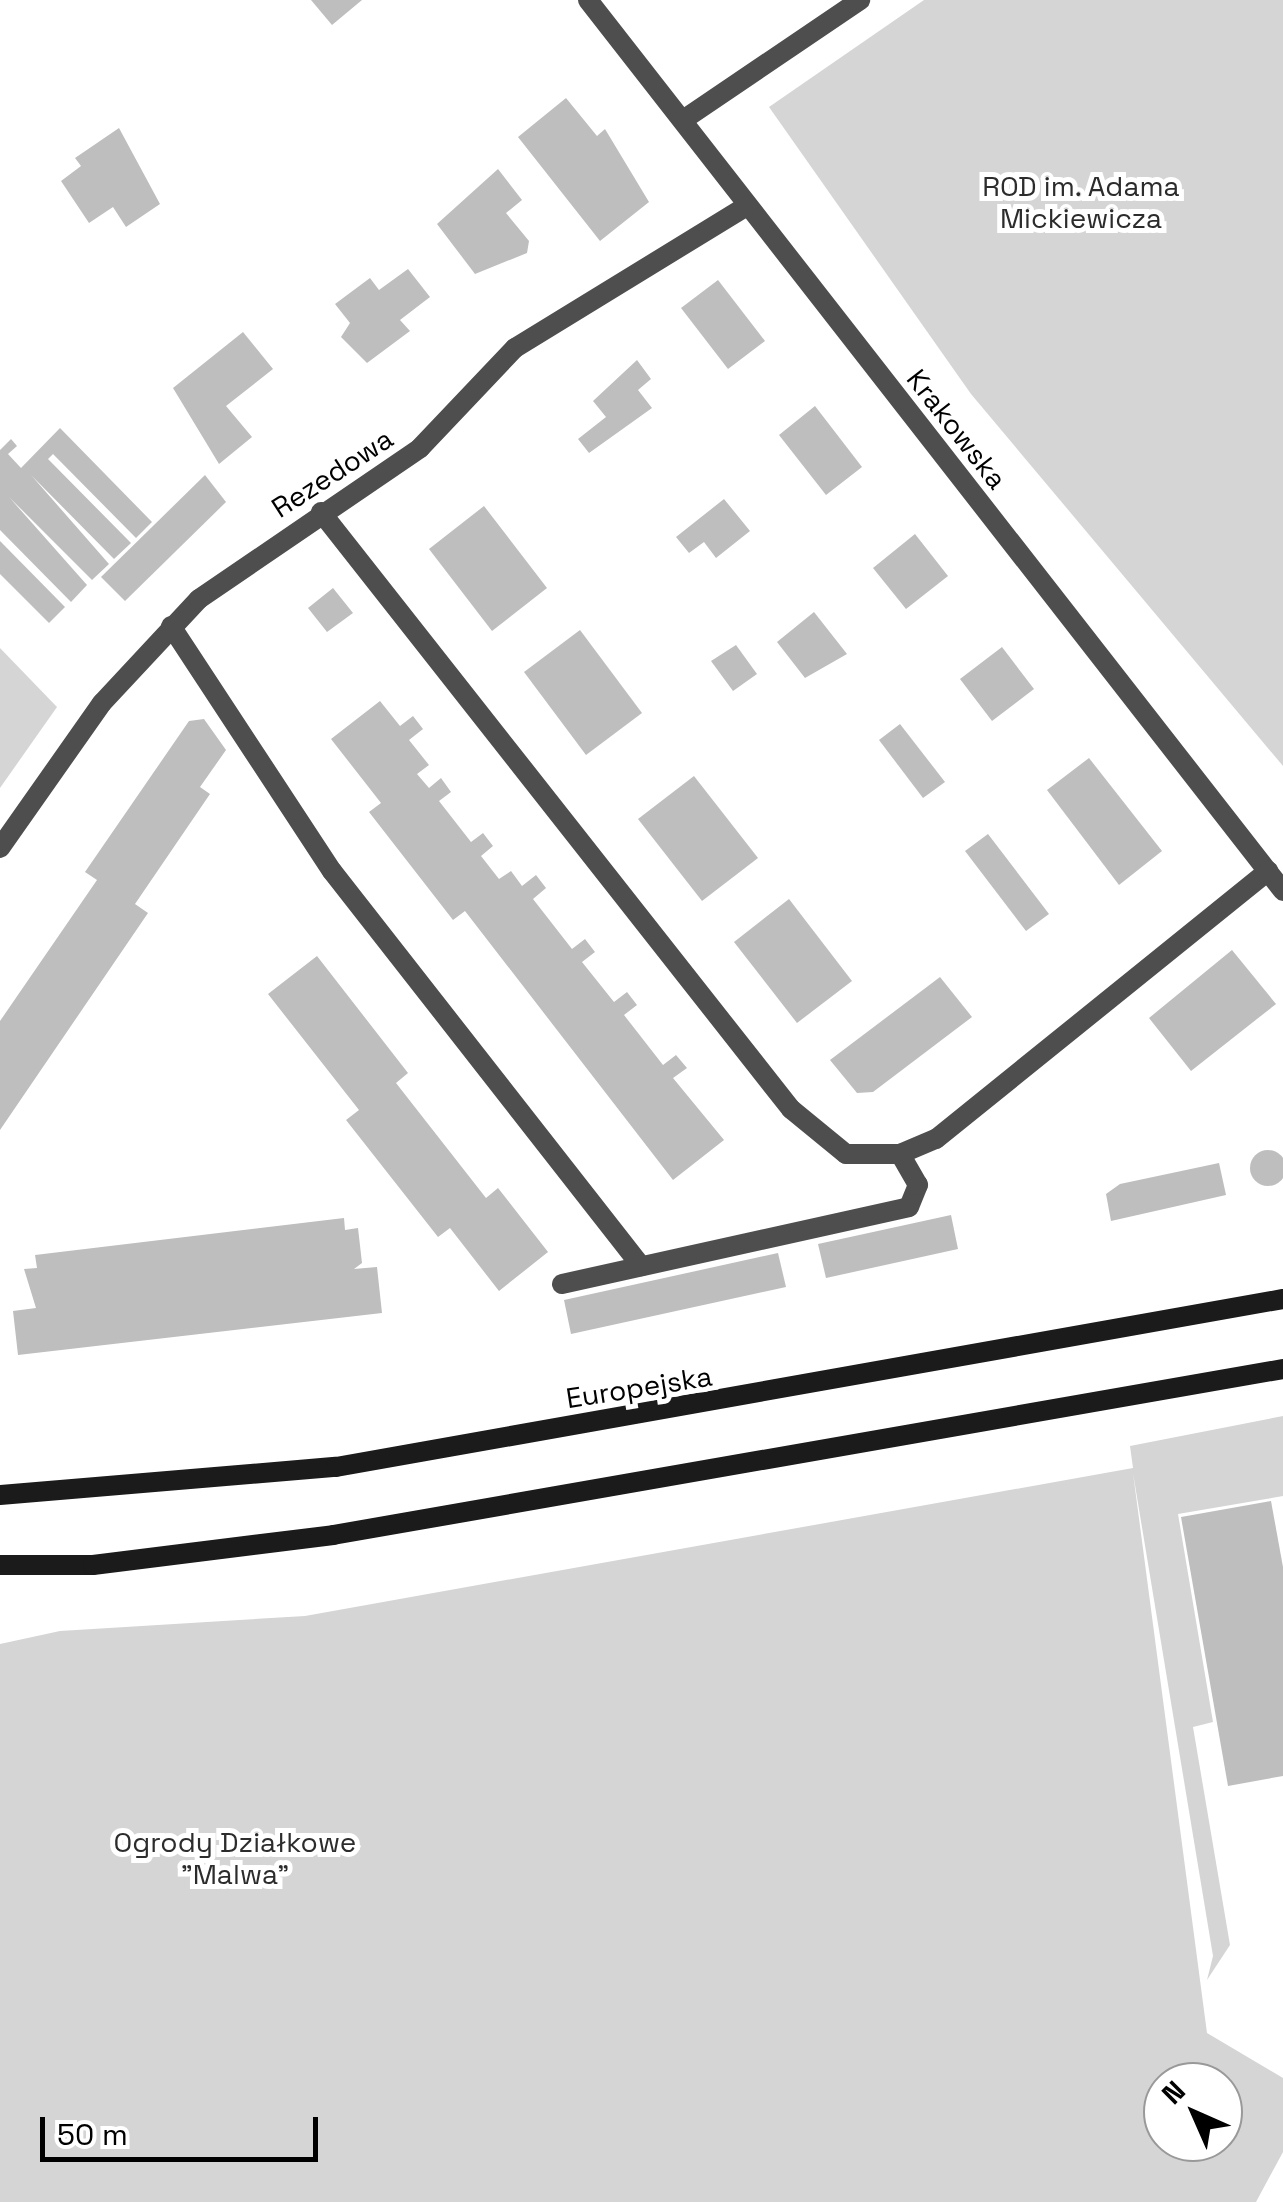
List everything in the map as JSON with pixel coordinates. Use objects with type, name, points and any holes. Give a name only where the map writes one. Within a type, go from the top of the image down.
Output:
[{"type":"main road","name":"Europejska","points":[[0,1495],[336,1467],[1283,1299]]},
{"type":"main road","points":[[0,1565],[93,1565],[333,1535],[1283,1369]]},
{"type":"street","name":"Krakowska","points":[[588,0],[1283,890]]},
{"type":"street","points":[[683,120],[860,0]]},
{"type":"street","name":"Rezedowa","points":[[0,848],[102,703],[171,626],[321,512],[456,418],[515,348],[748,205]]},
{"type":"street","points":[[321,512],[814,1134],[846,1154],[900,1154],[936,1139],[1268,871]]},
{"type":"street","points":[[171,626],[332,870],[641,1266]]},
{"type":"street","points":[[562,1284],[909,1206],[918,1185],[900,1154]]},
{"type":"green space","name":"ROD im. Adama Mickiewicza","points":[[924,0],[1283,0],[1283,766],[971,394],[769,107]]},
{"type":"green space","points":[[0,648],[57,707],[0,788]]},
{"type":"green space","name":"Ogrody Działkowe \"Malwa\"","points":[[1283,1416],[1283,1496],[1178,1514],[1213,1722],[1193,1727],[1230,1945],[1207,1980],[1213,1956],[1133,1473],[1207,2033],[1283,2078],[1283,2152],[1256,2202],[0,2202],[0,1644],[60,1631],[305,1616],[1133,1468],[1130,1446]]},
{"type":"building","points":[[311,0],[362,0],[332,25]]},
{"type":"building","points":[[566,98],[597,136],[605,129],[649,202],[600,241],[518,137]]},
{"type":"building","points":[[119,128],[160,204],[126,227],[113,207],[89,223],[61,181],[81,166],[75,158]]},
{"type":"building","points":[[498,169],[522,200],[506,213],[529,241],[527,253],[475,274],[437,224]]},
{"type":"building","points":[[408,269],[430,297],[400,320],[410,331],[367,363],[341,337],[350,323],[335,304],[370,278],[379,290]]},
{"type":"building","points":[[718,280],[765,341],[728,369],[681,308]]},
{"type":"building","points":[[243,332],[273,369],[226,406],[252,437],[219,464],[173,388]]},
{"type":"building","points":[[637,360],[651,379],[638,390],[652,408],[589,453],[578,439],[606,417],[593,401]]},
{"type":"building","points":[[815,406],[862,467],[826,495],[779,435]]},
{"type":"building","points":[[60,428],[152,522],[136,538],[53,454],[48,459],[131,543],[114,559],[31,475],[109,564],[92,580],[9,497],[87,585],[71,602],[0,530],[0,450],[11,439],[17,446],[8,454],[21,468]]},
{"type":"building","points":[[205,475],[226,502],[125,601],[101,577]]},
{"type":"building","points":[[724,499],[750,531],[716,558],[704,542],[689,553],[676,537]]},
{"type":"building","points":[[484,506],[547,588],[492,631],[429,549]]},
{"type":"building","points":[[915,534],[948,576],[906,609],[873,568]]},
{"type":"building","points":[[0,541],[65,607],[49,623],[0,574]]},
{"type":"building","points":[[333,588],[353,613],[327,632],[308,608]]},
{"type":"building","points":[[814,612],[847,654],[805,678],[777,642]]},
{"type":"building","points":[[580,630],[642,713],[586,755],[524,672]]},
{"type":"building","points":[[736,645],[757,674],[733,691],[711,661]]},
{"type":"building","points":[[1002,647],[1034,689],[992,721],[960,679]]},
{"type":"building","points":[[380,701],[400,726],[413,716],[423,729],[409,740],[429,765],[417,774],[429,788],[441,778],[451,792],[439,801],[471,842],[483,833],[493,846],[481,856],[499,879],[511,871],[522,886],[536,875],[546,888],[533,899],[572,949],[585,939],[595,952],[582,962],[614,1002],[627,992],[637,1005],[624,1015],[663,1065],[676,1055],[687,1068],[673,1078],[724,1140],[673,1180],[465,911],[453,920],[369,812],[381,803],[331,739]]},
{"type":"building","points":[[204,719],[226,750],[200,787],[210,794],[135,904],[148,913],[0,1130],[0,1021],[97,880],[85,872],[189,721]]},
{"type":"building","points":[[900,724],[945,782],[923,798],[879,740]]},
{"type":"building","points":[[1089,758],[1162,851],[1119,885],[1047,790]]},
{"type":"building","points":[[694,776],[758,858],[702,901],[638,819]]},
{"type":"building","points":[[988,834],[1049,914],[1026,931],[965,851]]},
{"type":"building","points":[[789,899],[852,981],[797,1023],[734,942]]},
{"type":"building","points":[[1232,950],[1276,1004],[1191,1071],[1149,1018]]},
{"type":"building","points":[[317,956],[408,1073],[396,1083],[486,1198],[498,1188],[548,1252],[499,1291],[450,1228],[438,1237],[346,1120],[359,1110],[268,994]]},
{"type":"building","points":[[940,977],[972,1017],[873,1092],[857,1093],[830,1060]]},
{"type":"building","points":[[1268,1150],[1281,1155],[1286,1168],[1281,1181],[1268,1186],[1255,1181],[1250,1168],[1255,1155]]},
{"type":"building","points":[[1219,1163],[1226,1195],[1111,1221],[1106,1194],[1120,1184]]},
{"type":"building","points":[[951,1215],[958,1249],[826,1278],[818,1244]]},
{"type":"building","points":[[344,1218],[345,1230],[358,1228],[362,1263],[354,1269],[377,1267],[382,1313],[18,1355],[13,1311],[36,1308],[24,1269],[37,1268],[35,1255]]},
{"type":"building","points":[[778,1253],[786,1287],[571,1334],[564,1300]]},
{"type":"building","points":[[1271,1501],[1283,1567],[1283,1776],[1228,1786],[1181,1517]]}]
